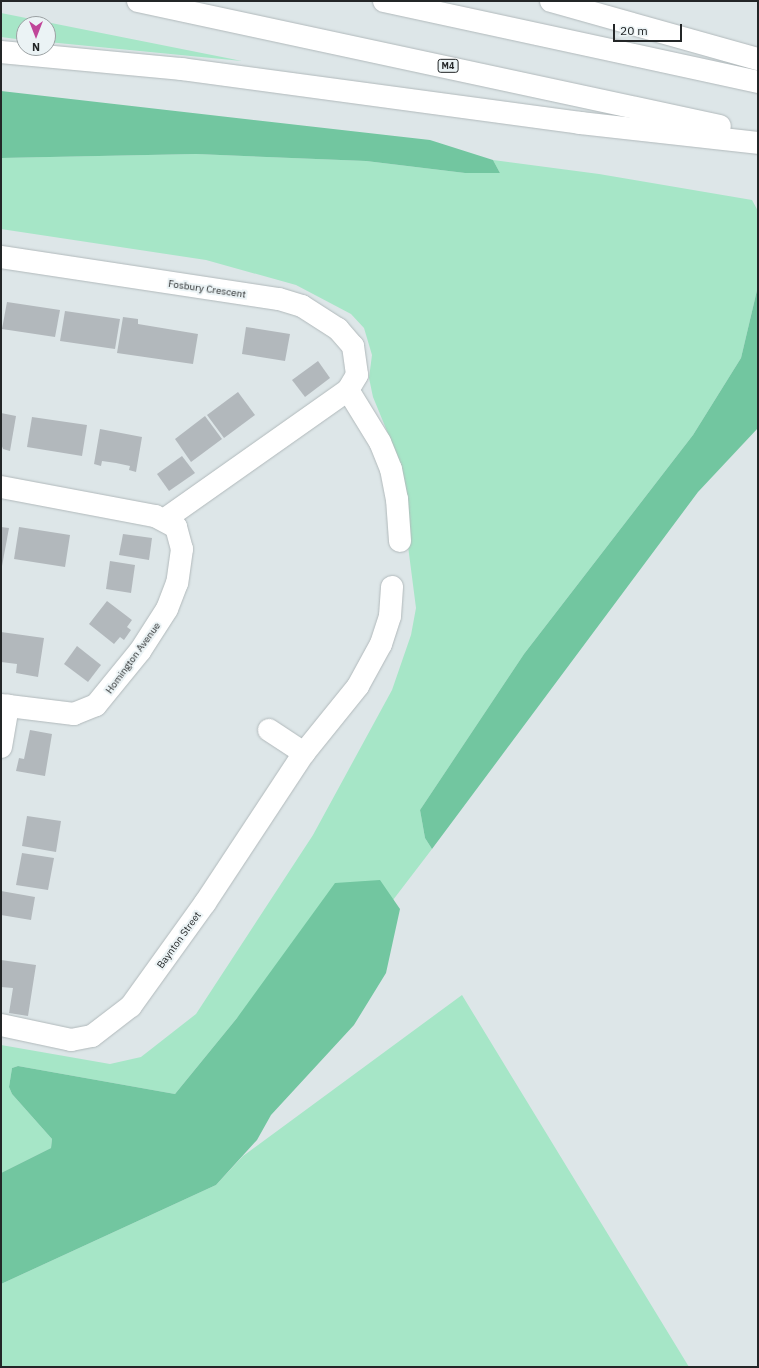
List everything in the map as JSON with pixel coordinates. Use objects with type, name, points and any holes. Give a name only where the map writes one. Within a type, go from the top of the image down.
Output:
[{"type":"main road","name":"M4","points":[[138,1],[758,135]]},
{"type":"main road","points":[[384,1],[758,82]]},
{"type":"main road","points":[[552,1],[758,59]]},
{"type":"main road","points":[[1,52],[190,70],[580,123],[758,143]]},
{"type":"main road","name":"Fosbury Crescent","points":[[1,257],[279,299],[302,306],[338,329],[353,346],[357,375],[348,390],[165,519]]},
{"type":"main road","points":[[348,390],[380,442],[391,469],[397,499],[400,541]]},
{"type":"main road","points":[[1,487],[165,519]]},
{"type":"main road","name":"Homington Avenue","points":[[4,706],[74,714],[96,705],[106,695],[155,630],[177,583],[182,550],[180,533],[165,519]]},
{"type":"main road","name":"Baynton Street","points":[[1,1025],[71,1040],[92,1036],[114,1021],[131,1006],[206,903],[304,753],[358,686],[381,644],[390,616],[392,587]]},
{"type":"main road","points":[[1,747],[4,706]]},
{"type":"main road","points":[[269,730],[304,753]]},
{"type":"green space","points":[[1,13],[16,16],[16,39],[1,37]]},
{"type":"green space","points":[[56,24],[242,61],[56,43]]},
{"type":"green space","points":[[1,91],[430,140],[493,160],[500,173],[465,173],[366,161],[196,154],[1,158]]},
{"type":"green space","points":[[196,154],[366,161],[465,173],[500,173],[493,160],[599,174],[752,200],[758,211],[758,286],[741,358],[693,435],[524,654],[420,810],[425,838],[432,849],[393,900],[237,1018],[175,1094],[18,1066],[12,1068],[9,1087],[12,1094],[52,1139],[51,1148],[1,1173],[1,1045],[110,1064],[141,1057],[196,1014],[313,835],[392,690],[411,635],[416,608],[396,453],[373,397],[369,378],[372,355],[364,328],[351,314],[296,285],[206,260],[1,229],[1,158]]},
{"type":"green space","points":[[758,286],[758,428],[698,492],[432,849],[425,838],[420,810],[524,654],[693,435],[741,358]]},
{"type":"green space","points":[[380,880],[400,909],[386,973],[354,1025],[271,1115],[257,1140],[216,1185],[1,1284],[1,1173],[51,1148],[52,1139],[12,1094],[9,1087],[12,1068],[18,1066],[175,1094],[237,1018],[335,883]]},
{"type":"green space","points":[[462,995],[689,1367],[1,1367],[1,1284],[216,1185],[243,1156]]},
{"type":"building","points":[[7,302],[60,310],[55,337],[2,329]]},
{"type":"building","points":[[65,311],[120,319],[115,349],[60,341]]},
{"type":"building","points":[[123,317],[138,319],[138,324],[198,334],[193,364],[117,353]]},
{"type":"building","points":[[246,327],[290,334],[285,361],[242,354]]},
{"type":"building","points":[[318,361],[330,378],[305,397],[292,380]]},
{"type":"building","points":[[238,392],[255,415],[224,438],[207,415]]},
{"type":"building","points":[[1,413],[16,416],[10,451],[3,449],[1,444]]},
{"type":"building","points":[[205,416],[222,439],[191,462],[175,439]]},
{"type":"building","points":[[32,417],[87,425],[82,456],[27,447]]},
{"type":"building","points":[[100,429],[142,437],[136,472],[129,470],[130,466],[116,463],[102,461],[101,466],[94,464]]},
{"type":"building","points":[[182,456],[195,473],[169,491],[157,474]]},
{"type":"building","points":[[1,527],[9,528],[2,566],[1,566]]},
{"type":"building","points":[[19,527],[70,535],[65,567],[14,559]]},
{"type":"building","points":[[123,534],[152,538],[149,560],[119,555]]},
{"type":"building","points":[[110,561],[135,565],[131,593],[106,589]]},
{"type":"building","points":[[107,601],[132,620],[127,627],[131,630],[124,640],[120,637],[114,644],[89,624]]},
{"type":"building","points":[[1,632],[44,638],[38,677],[16,673],[17,664],[1,662]]},
{"type":"building","points":[[77,646],[101,665],[88,682],[64,664]]},
{"type":"building","points":[[30,730],[52,734],[45,776],[16,771],[19,758],[24,759]]},
{"type":"building","points":[[27,816],[61,821],[56,852],[22,846]]},
{"type":"building","points":[[22,853],[54,858],[48,890],[16,885]]},
{"type":"building","points":[[1,891],[35,897],[31,920],[1,915]]},
{"type":"building","points":[[1,960],[36,965],[28,1016],[9,1013],[13,988],[1,987]]}]
